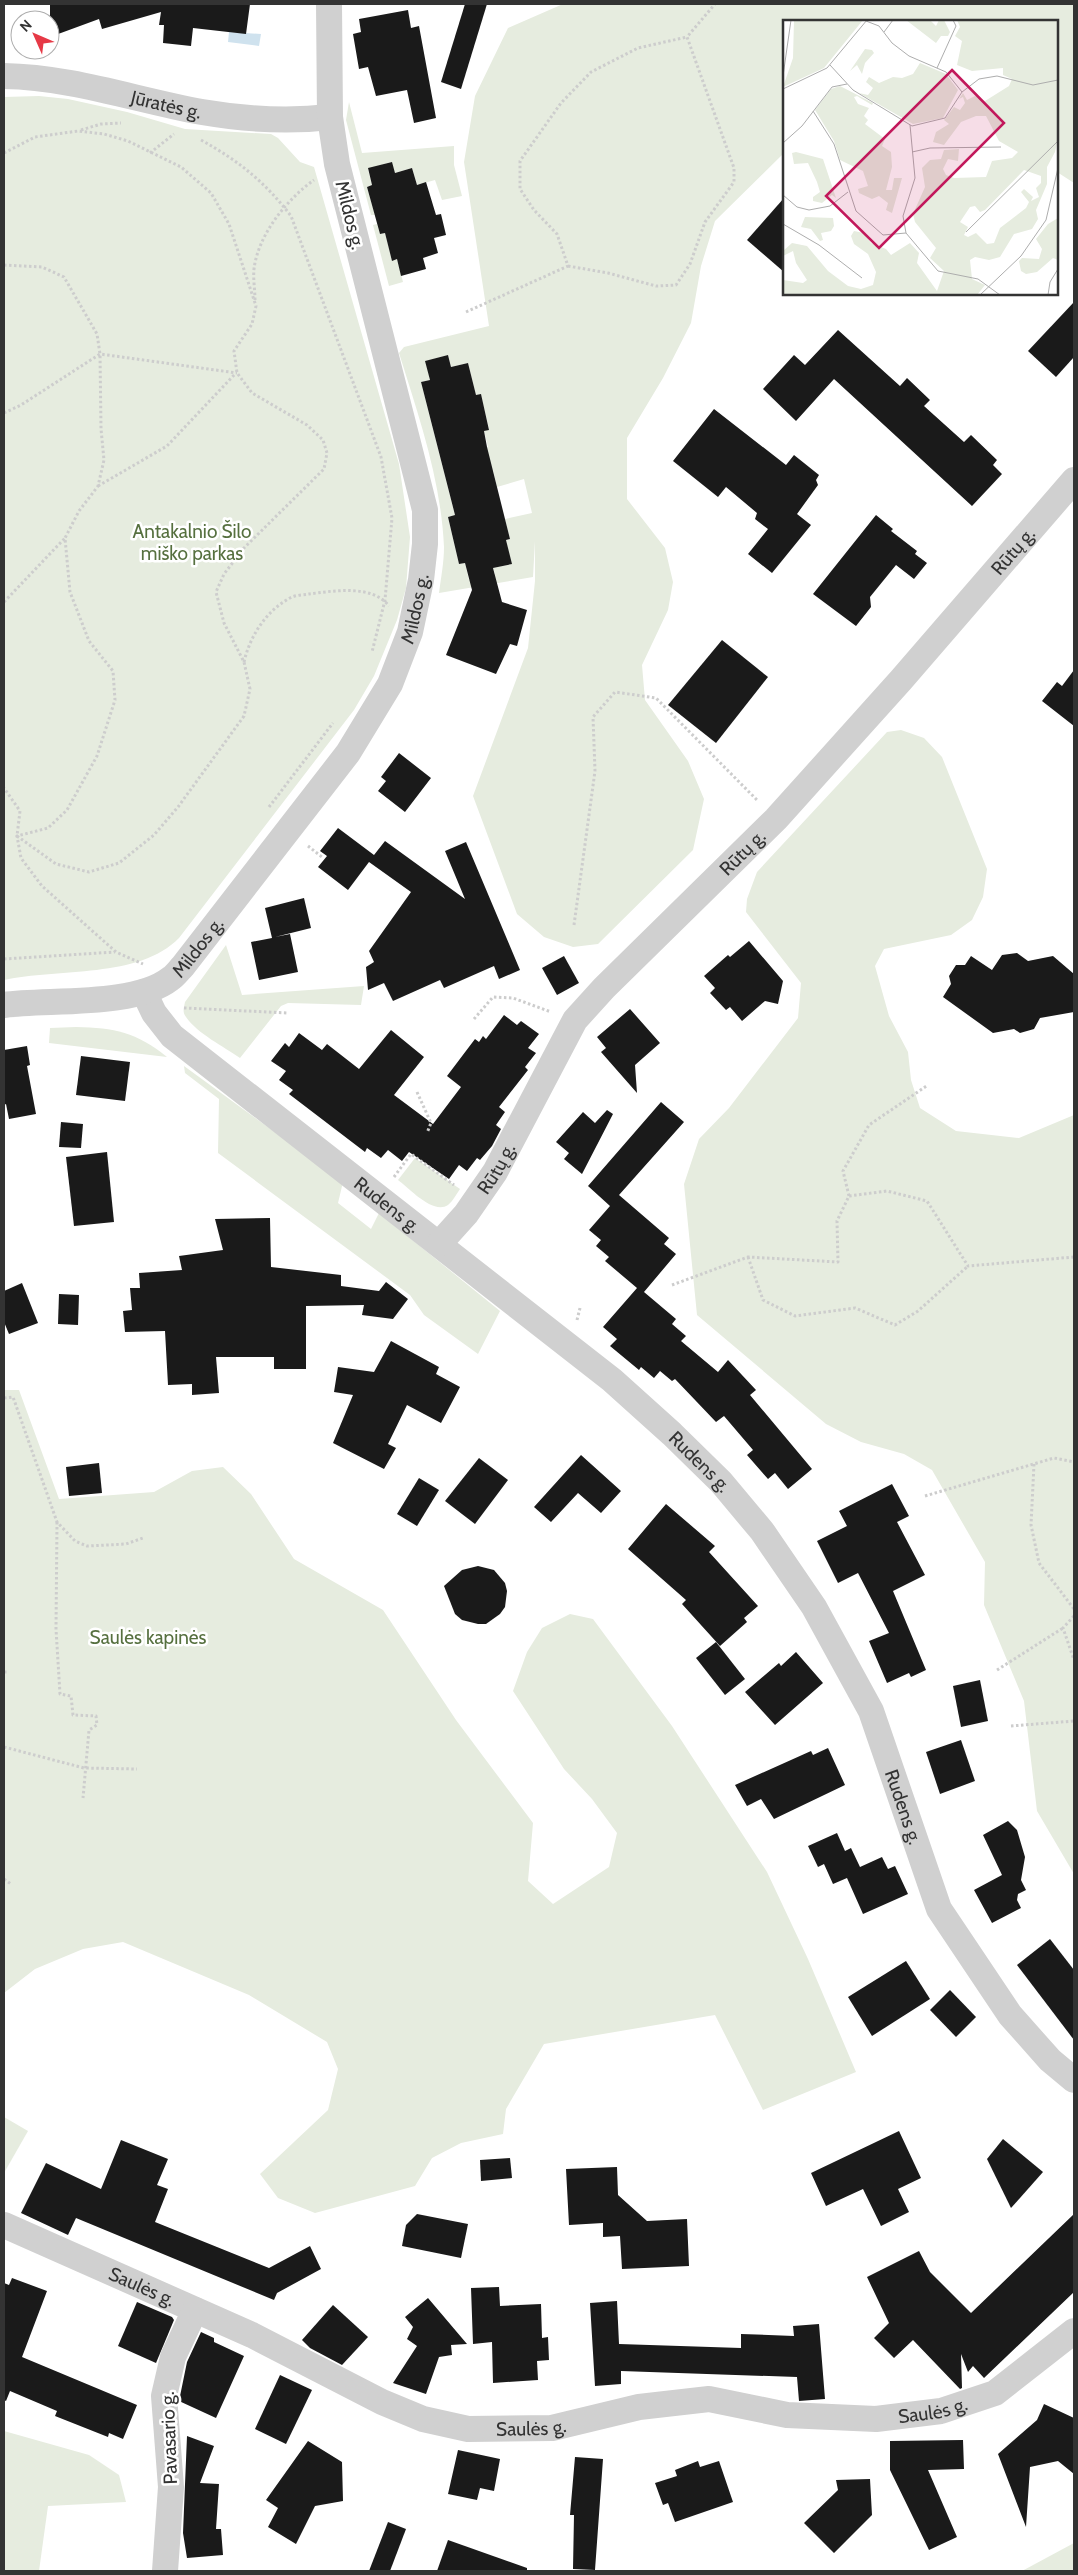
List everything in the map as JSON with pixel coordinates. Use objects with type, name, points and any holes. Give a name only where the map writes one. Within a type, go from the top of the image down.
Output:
[{"type":"street","name":"Mildos g.","points":[[4,1005],[110,998],[144,992],[170,980],[184,966],[348,752],[390,684],[410,632],[424,567],[425,510],[337,164],[330,117],[329,4]]},
{"type":"street","name":"Jūratės g.","points":[[4,76],[54,80],[202,112],[300,120],[330,117]]},
{"type":"street","name":"Rūtų g.","points":[[439,1244],[476,1199],[495,1172],[575,1020],[604,988],[776,820],[901,680],[1074,480]]},
{"type":"street","name":"Rudens g.","points":[[144,992],[154,1013],[172,1036],[375,1193],[625,1392],[721,1482],[762,1531],[814,1607],[871,1711],[939,1909],[1010,2015],[1050,2060],[1074,2080]]},
{"type":"street","name":"Saulės g.","points":[[4,2225],[252,2335],[382,2402],[422,2419],[468,2429],[552,2428],[639,2407],[709,2400],[787,2414],[876,2420],[941,2411],[995,2393],[1074,2331]]},
{"type":"street","name":"Pavasario g.","points":[[165,2571],[171,2487],[164,2396],[173,2358],[195,2310]]},
{"type":"path","points":[[568,266],[557,234],[534,210],[520,189],[520,161],[561,103],[591,72],[638,48],[687,37],[716,4]]},
{"type":"path","points":[[466,312],[568,266],[608,273],[656,286],[676,284],[690,264],[705,222],[734,182],[734,168],[687,37]]},
{"type":"path","points":[[4,153],[35,137],[78,131],[101,124],[126,123]]},
{"type":"path","points":[[78,131],[104,134],[128,141],[181,167],[211,194],[228,224],[256,306]]},
{"type":"path","points":[[195,137],[233,158],[271,190],[291,216],[381,457],[392,518],[385,600],[370,658]]},
{"type":"path","points":[[17,836],[56,864],[89,872],[119,863],[154,835],[178,807],[244,716],[250,689],[244,662],[224,623],[216,592],[224,574],[244,548],[324,469],[327,453],[323,440],[307,425],[252,393],[237,373],[234,351],[252,324],[256,306],[254,270],[260,246],[284,208],[307,185],[337,164]]},
{"type":"path","points":[[4,265],[42,267],[64,276],[97,334],[100,354],[100,429],[104,460],[98,486]]},
{"type":"path","points":[[4,413],[21,405],[100,354],[237,373]]},
{"type":"path","points":[[4,602],[65,538],[79,511],[98,486],[167,446],[237,373]]},
{"type":"path","points":[[17,836],[48,828],[67,810],[97,756],[115,700],[113,672],[89,641],[70,592],[65,538]]},
{"type":"path","points":[[244,662],[249,642],[266,617],[291,596],[334,591],[364,592],[385,600],[410,632]]},
{"type":"path","points":[[574,925],[595,771],[593,717],[615,692],[656,698],[776,820]]},
{"type":"path","points":[[266,812],[334,721]]},
{"type":"path","points":[[4,788],[20,811],[17,836],[21,858],[42,886],[116,952],[152,968]]},
{"type":"path","points":[[4,959],[116,952]]},
{"type":"path","points":[[474,1019],[493,997],[513,998],[575,1020]]},
{"type":"path","points":[[172,1036],[182,1008],[288,1013]]},
{"type":"path","points":[[672,1285],[748,1257],[838,1262],[837,1221],[849,1196],[843,1171],[870,1125],[928,1085]]},
{"type":"path","points":[[417,1092],[431,1123],[426,1133]]},
{"type":"path","points":[[375,1193],[390,1183],[411,1154],[476,1199]]},
{"type":"path","points":[[849,1196],[887,1191],[927,1201],[968,1266]]},
{"type":"path","points":[[748,1257],[763,1300],[795,1316],[855,1308],[894,1325],[918,1311],[968,1266],[1074,1258]]},
{"type":"path","points":[[4,1398],[13,1397],[57,1522],[56,1629],[60,1694],[71,1696],[73,1715],[96,1716],[97,1725],[89,1730],[84,1768],[83,1798]]},
{"type":"path","points":[[925,1496],[1054,1458],[1074,1462]]},
{"type":"path","points":[[1034,1464],[1032,1525],[1039,1563],[1074,1608]]},
{"type":"path","points":[[57,1522],[75,1541],[87,1546],[126,1544],[143,1538]]},
{"type":"path","points":[[997,1670],[1063,1628],[1074,1616]]},
{"type":"path","points":[[1063,1628],[1074,1660]]},
{"type":"path","points":[[1011,1726],[1074,1721]]},
{"type":"path","points":[[4,1747],[84,1768],[137,1769]]},
{"type":"path","points":[[4,1879],[11,1884]]},
{"type":"green space","points":[[563,4],[1074,4],[1074,183],[1058,173],[1058,20],[783,20],[783,154],[715,221],[701,266],[691,323],[663,378],[627,438],[627,499],[665,548],[673,582],[668,610],[642,665],[645,700],[688,761],[704,799],[693,850],[598,944],[573,947],[544,937],[517,914],[473,796],[528,648],[535,581],[535,541],[533,577],[439,593],[444,547],[439,497],[428,449],[399,353],[404,347],[489,326],[464,162],[475,96],[508,28]],"holes":[[[448,355],[451,367],[468,363],[476,395],[481,395],[489,429],[484,431],[488,447],[469,452],[475,474],[493,470],[497,487],[524,479],[532,513],[505,519],[510,539],[506,540],[511,564],[493,568],[495,574],[469,580],[465,563],[459,564],[448,517],[455,515],[421,382],[430,380],[426,361]]]},
{"type":"green space","name":"Antakalnio Šilo miško parkas","points":[[39,96],[68,99],[127,112],[185,129],[271,134],[278,138],[300,162],[314,167],[399,464],[410,537],[406,588],[397,620],[374,676],[354,710],[179,938],[162,951],[142,960],[120,966],[4,980],[4,97]]},
{"type":"green space","points":[[349,102],[362,153],[454,146],[454,165],[462,196],[442,200],[435,180],[417,185],[412,168],[395,173],[391,162],[368,169],[372,185],[367,187],[375,215],[371,215],[346,120]]},
{"type":"green space","points":[[377,224],[380,234],[385,233],[392,260],[397,259],[403,282],[389,286],[373,225]]},
{"type":"green space","points":[[901,730],[924,738],[942,757],[987,869],[983,897],[972,920],[951,935],[884,949],[875,966],[889,1016],[908,1052],[911,1080],[920,1108],[956,1131],[1019,1138],[1074,1115],[1074,1874],[1037,1811],[1024,1701],[984,1605],[985,1562],[932,1470],[904,1454],[861,1442],[826,1424],[697,1315],[684,1184],[699,1139],[729,1108],[798,1018],[801,983],[746,912],[747,899],[757,872],[887,732]]},
{"type":"green space","points":[[226,945],[242,995],[364,986],[361,1005],[288,1003],[281,1006],[240,1058],[197,1029],[184,1012],[185,1002]]},
{"type":"green space","points":[[76,1027],[114,1030],[125,1033],[145,1042],[167,1057],[49,1043],[50,1028]]},
{"type":"green space","points":[[184,1066],[343,1182],[338,1203],[371,1229],[379,1213],[500,1311],[478,1354],[424,1315],[410,1295],[218,1153],[219,1099],[185,1073]]},
{"type":"green space","points":[[415,1158],[460,1189],[448,1205],[442,1207],[428,1204],[398,1180]]},
{"type":"green space","name":"Saulės kapinės","points":[[4,1390],[19,1390],[59,1499],[154,1492],[192,1471],[223,1467],[251,1494],[294,1559],[383,1610],[456,1720],[533,1823],[528,1881],[553,1904],[609,1867],[617,1833],[592,1799],[564,1769],[513,1691],[527,1652],[542,1628],[570,1614],[593,1619],[672,1726],[767,1872],[808,1959],[856,2072],[763,2110],[715,2015],[544,2044],[506,2109],[503,2134],[461,2143],[432,2158],[415,2186],[315,2213],[278,2198],[260,2174],[328,2110],[338,2069],[327,2042],[249,1995],[123,1942],[83,1949],[35,1969],[4,1993]]},
{"type":"green space","points":[[4,2117],[28,2131],[4,2173]]},
{"type":"green space","points":[[4,2431],[89,2455],[119,2475],[126,2502],[48,2506],[39,2571],[4,2571]]},
{"type":"green space","points":[[1074,2543],[1074,2571],[1022,2571]]},
{"type":"water","points":[[229,32],[261,34],[259,46],[228,42]]},
{"type":"building","points":[[50,4],[250,4],[246,34],[193,28],[191,46],[163,43],[164,25],[159,25],[161,12],[102,29],[99,19],[60,33],[60,10],[50,10]]},
{"type":"building","points":[[465,4],[487,4],[461,89],[441,82]]},
{"type":"building","points":[[408,10],[411,28],[419,26],[436,118],[414,123],[407,90],[376,96],[368,67],[359,69],[353,34],[361,32],[359,19]]},
{"type":"building","points":[[392,162],[395,173],[412,168],[417,185],[426,182],[436,215],[441,214],[446,235],[434,238],[438,253],[423,258],[426,269],[401,276],[397,259],[392,261],[385,233],[380,234],[367,187],[372,185],[368,168]]},
{"type":"building","points":[[783,199],[783,271],[747,240]]},
{"type":"building","points":[[1074,302],[1074,357],[1056,377],[1028,351]]},
{"type":"building","points":[[838,330],[900,386],[907,378],[930,400],[924,406],[964,442],[971,435],[997,460],[993,465],[1002,474],[972,506],[834,379],[796,421],[763,389],[794,355],[805,365]]},
{"type":"building","points":[[448,355],[451,367],[468,363],[476,395],[481,394],[489,430],[484,431],[510,539],[506,540],[512,564],[493,568],[502,602],[527,610],[517,646],[510,644],[496,674],[446,655],[472,590],[465,563],[459,564],[448,517],[455,515],[421,382],[430,380],[425,361]]},
{"type":"building","points":[[714,409],[786,465],[794,455],[819,475],[816,480],[818,485],[797,514],[811,525],[772,573],[748,554],[768,529],[755,519],[757,513],[726,487],[718,497],[673,461]]},
{"type":"building","points":[[876,515],[893,529],[891,531],[917,551],[915,554],[927,563],[914,579],[896,565],[870,597],[871,607],[856,626],[813,594]]},
{"type":"building","points":[[722,640],[768,677],[716,743],[668,705]]},
{"type":"building","points":[[1074,670],[1074,726],[1042,701],[1057,682],[1062,686]]},
{"type":"building","points":[[399,753],[431,778],[405,812],[378,791],[386,781],[381,777]]},
{"type":"building","points":[[338,828],[374,855],[385,841],[465,899],[445,851],[466,842],[520,970],[499,979],[494,966],[444,988],[440,980],[393,1001],[384,983],[368,990],[366,967],[374,962],[369,951],[411,892],[369,862],[348,890],[318,867],[327,856],[320,851]]},
{"type":"building","points":[[304,898],[311,928],[275,937],[290,934],[298,972],[259,980],[251,942],[272,938],[265,908]]},
{"type":"building","points":[[749,941],[783,981],[778,1004],[765,1001],[742,1021],[730,1007],[726,1010],[710,993],[715,988],[704,976],[728,955],[730,957]]},
{"type":"building","points":[[1017,953],[1028,961],[1053,956],[1074,974],[1074,1012],[1040,1018],[1034,1029],[1020,1033],[1014,1029],[993,1033],[943,997],[951,984],[949,976],[956,965],[965,965],[971,956],[992,970],[1002,955]]},
{"type":"building","points":[[564,956],[579,983],[557,995],[542,968]]},
{"type":"building","points":[[630,1009],[660,1043],[635,1065],[637,1093],[601,1052],[606,1048],[597,1037]]},
{"type":"building","points":[[504,1015],[517,1025],[521,1021],[539,1034],[528,1048],[536,1053],[525,1067],[528,1070],[499,1107],[505,1112],[496,1125],[501,1129],[492,1146],[480,1160],[477,1158],[467,1171],[459,1165],[449,1179],[409,1152],[402,1161],[388,1150],[381,1158],[367,1148],[365,1152],[289,1094],[293,1090],[279,1080],[286,1071],[271,1061],[285,1043],[289,1047],[299,1033],[322,1050],[327,1044],[359,1069],[391,1030],[424,1057],[394,1095],[433,1124],[461,1087],[447,1076],[475,1039],[479,1042],[483,1036],[486,1039]]},
{"type":"building","points":[[27,1046],[30,1065],[27,1066],[36,1114],[9,1119],[6,1104],[4,1105],[4,1050]]},
{"type":"building","points":[[81,1056],[130,1062],[125,1101],[76,1095]]},
{"type":"building","points":[[661,1102],[684,1122],[619,1195],[669,1238],[664,1244],[676,1254],[644,1292],[676,1319],[672,1324],[686,1336],[681,1341],[718,1372],[728,1360],[756,1390],[750,1395],[812,1469],[788,1489],[775,1473],[768,1479],[747,1455],[753,1450],[724,1416],[716,1422],[675,1379],[672,1381],[660,1371],[654,1378],[641,1367],[639,1370],[610,1346],[617,1339],[603,1327],[637,1288],[605,1261],[609,1257],[596,1246],[601,1240],[589,1230],[610,1206],[588,1186]]},
{"type":"building","points":[[607,1110],[613,1114],[582,1174],[564,1159],[569,1153],[556,1142],[583,1112],[595,1123]]},
{"type":"building","points":[[61,1122],[83,1124],[81,1148],[59,1147]]},
{"type":"building","points":[[107,1152],[114,1222],[74,1226],[66,1157]]},
{"type":"building","points":[[270,1218],[271,1267],[341,1275],[341,1286],[379,1291],[386,1282],[408,1299],[393,1319],[362,1315],[364,1305],[306,1306],[306,1369],[274,1369],[274,1357],[216,1357],[219,1393],[192,1395],[192,1384],[168,1385],[165,1331],[125,1332],[123,1311],[132,1310],[130,1288],[140,1288],[139,1273],[182,1270],[179,1256],[223,1250],[215,1219]]},
{"type":"building","points":[[22,1283],[38,1323],[9,1334],[4,1322],[4,1291]]},
{"type":"building","points":[[59,1294],[79,1295],[78,1325],[58,1324]]},
{"type":"building","points":[[391,1341],[439,1367],[436,1374],[460,1387],[441,1423],[407,1405],[388,1444],[396,1448],[384,1469],[333,1443],[353,1395],[334,1392],[338,1367],[374,1372]]},
{"type":"building","points":[[581,1455],[621,1491],[601,1513],[578,1493],[551,1522],[534,1507]]},
{"type":"building","points":[[479,1458],[508,1480],[475,1524],[445,1501]]},
{"type":"building","points":[[99,1463],[102,1493],[69,1496],[66,1467]]},
{"type":"building","points":[[419,1478],[439,1490],[417,1526],[397,1514]]},
{"type":"building","points":[[892,1484],[909,1516],[897,1522],[925,1575],[893,1591],[926,1670],[911,1677],[909,1673],[887,1683],[869,1641],[889,1633],[858,1573],[838,1583],[817,1541],[847,1526],[839,1511]]},
{"type":"building","points":[[666,1504],[715,1546],[709,1552],[758,1606],[744,1618],[747,1622],[720,1646],[682,1604],[686,1600],[628,1549]]},
{"type":"building","points":[[478,1566],[494,1570],[505,1583],[507,1591],[505,1607],[500,1614],[486,1624],[462,1620],[455,1614],[444,1586],[462,1570]]},
{"type":"building","points":[[716,1642],[745,1679],[725,1695],[696,1658]]},
{"type":"building","points":[[796,1652],[823,1683],[775,1725],[745,1692],[779,1663],[781,1666]]},
{"type":"building","points":[[980,1680],[988,1721],[961,1727],[953,1686]]},
{"type":"building","points":[[961,1740],[975,1781],[940,1794],[926,1752]]},
{"type":"building","points":[[828,1748],[845,1785],[774,1819],[761,1799],[747,1806],[735,1785],[811,1751],[813,1755]]},
{"type":"building","points":[[1008,1821],[1017,1830],[1025,1857],[1021,1880],[1026,1890],[1018,1894],[1017,1900],[1021,1908],[992,1923],[974,1890],[1002,1875],[983,1835]]},
{"type":"building","points":[[837,1833],[845,1851],[851,1848],[860,1867],[882,1857],[888,1869],[895,1866],[908,1894],[863,1914],[847,1878],[833,1884],[824,1864],[818,1867],[808,1846]]},
{"type":"building","points":[[1050,1939],[1074,1970],[1074,2040],[1017,1965]]},
{"type":"building","points":[[906,1961],[930,1999],[872,2036],[848,1997]]},
{"type":"building","points":[[950,1990],[976,2017],[956,2037],[930,2010]]},
{"type":"building","points":[[899,2131],[921,2178],[898,2189],[909,2212],[881,2226],[863,2189],[826,2206],[811,2173]]},
{"type":"building","points":[[1003,2139],[1043,2172],[1011,2208],[987,2159]]},
{"type":"building","points":[[121,2140],[168,2159],[157,2185],[168,2189],[155,2222],[269,2268],[310,2246],[321,2269],[277,2293],[274,2300],[76,2218],[68,2235],[21,2213],[46,2163],[101,2189]]},
{"type":"building","points":[[510,2158],[512,2178],[481,2181],[480,2160]]},
{"type":"building","points":[[617,2167],[618,2195],[647,2221],[687,2219],[689,2266],[622,2269],[620,2236],[603,2237],[603,2223],[569,2225],[566,2169]]},
{"type":"building","points":[[417,2214],[468,2224],[461,2258],[402,2246],[406,2225]]},
{"type":"building","points":[[1074,2214],[1074,2292],[984,2378],[973,2366],[968,2372],[961,2354],[962,2388],[960,2389],[913,2340],[894,2358],[874,2338],[889,2323],[867,2277],[919,2251],[930,2272],[971,2313]]},
{"type":"building","points":[[12,2278],[47,2291],[22,2357],[137,2405],[123,2439],[109,2433],[108,2437],[55,2416],[57,2411],[10,2391],[6,2401],[4,2400],[4,2283],[9,2285]]},
{"type":"building","points":[[499,2287],[500,2306],[541,2304],[542,2338],[548,2337],[549,2360],[537,2361],[538,2380],[493,2383],[492,2342],[473,2344],[471,2288]]},
{"type":"building","points":[[428,2298],[467,2344],[451,2345],[452,2355],[439,2357],[426,2394],[393,2383],[417,2346],[407,2339],[413,2327],[405,2317]]},
{"type":"building","points":[[617,2301],[619,2344],[741,2348],[741,2334],[794,2336],[793,2326],[819,2324],[825,2399],[799,2401],[797,2377],[621,2371],[621,2384],[595,2386],[590,2303]]},
{"type":"building","points":[[137,2302],[172,2317],[174,2320],[156,2363],[118,2346]]},
{"type":"building","points":[[333,2305],[368,2337],[342,2365],[310,2348],[302,2340]]},
{"type":"building","points":[[201,2332],[214,2338],[214,2342],[244,2356],[216,2418],[179,2401],[187,2362]]},
{"type":"building","points":[[280,2375],[312,2390],[286,2444],[255,2429]]},
{"type":"building","points":[[1044,2404],[1074,2418],[1074,2474],[1058,2461],[1030,2467],[1026,2527],[998,2454],[1037,2420]]},
{"type":"building","points":[[187,2436],[214,2446],[200,2483],[219,2484],[216,2529],[221,2529],[223,2555],[187,2558],[183,2533]]},
{"type":"building","points":[[963,2440],[964,2469],[928,2470],[957,2537],[929,2550],[890,2470],[890,2441]]},
{"type":"building","points":[[308,2441],[342,2462],[343,2501],[315,2506],[296,2544],[268,2527],[278,2508],[266,2500]]},
{"type":"building","points":[[458,2450],[500,2459],[494,2491],[480,2488],[477,2500],[448,2494]]},
{"type":"building","points":[[575,2457],[603,2459],[595,2570],[573,2569],[574,2515],[570,2515]]},
{"type":"building","points":[[698,2461],[700,2467],[719,2461],[733,2502],[675,2522],[668,2503],[663,2505],[655,2483],[677,2476],[675,2470]]},
{"type":"building","points":[[870,2479],[872,2515],[834,2553],[804,2523],[838,2490],[836,2480]]},
{"type":"building","points":[[388,2522],[406,2529],[390,2571],[369,2571]]},
{"type":"building","points":[[448,2540],[527,2568],[527,2571],[437,2571]]}]
